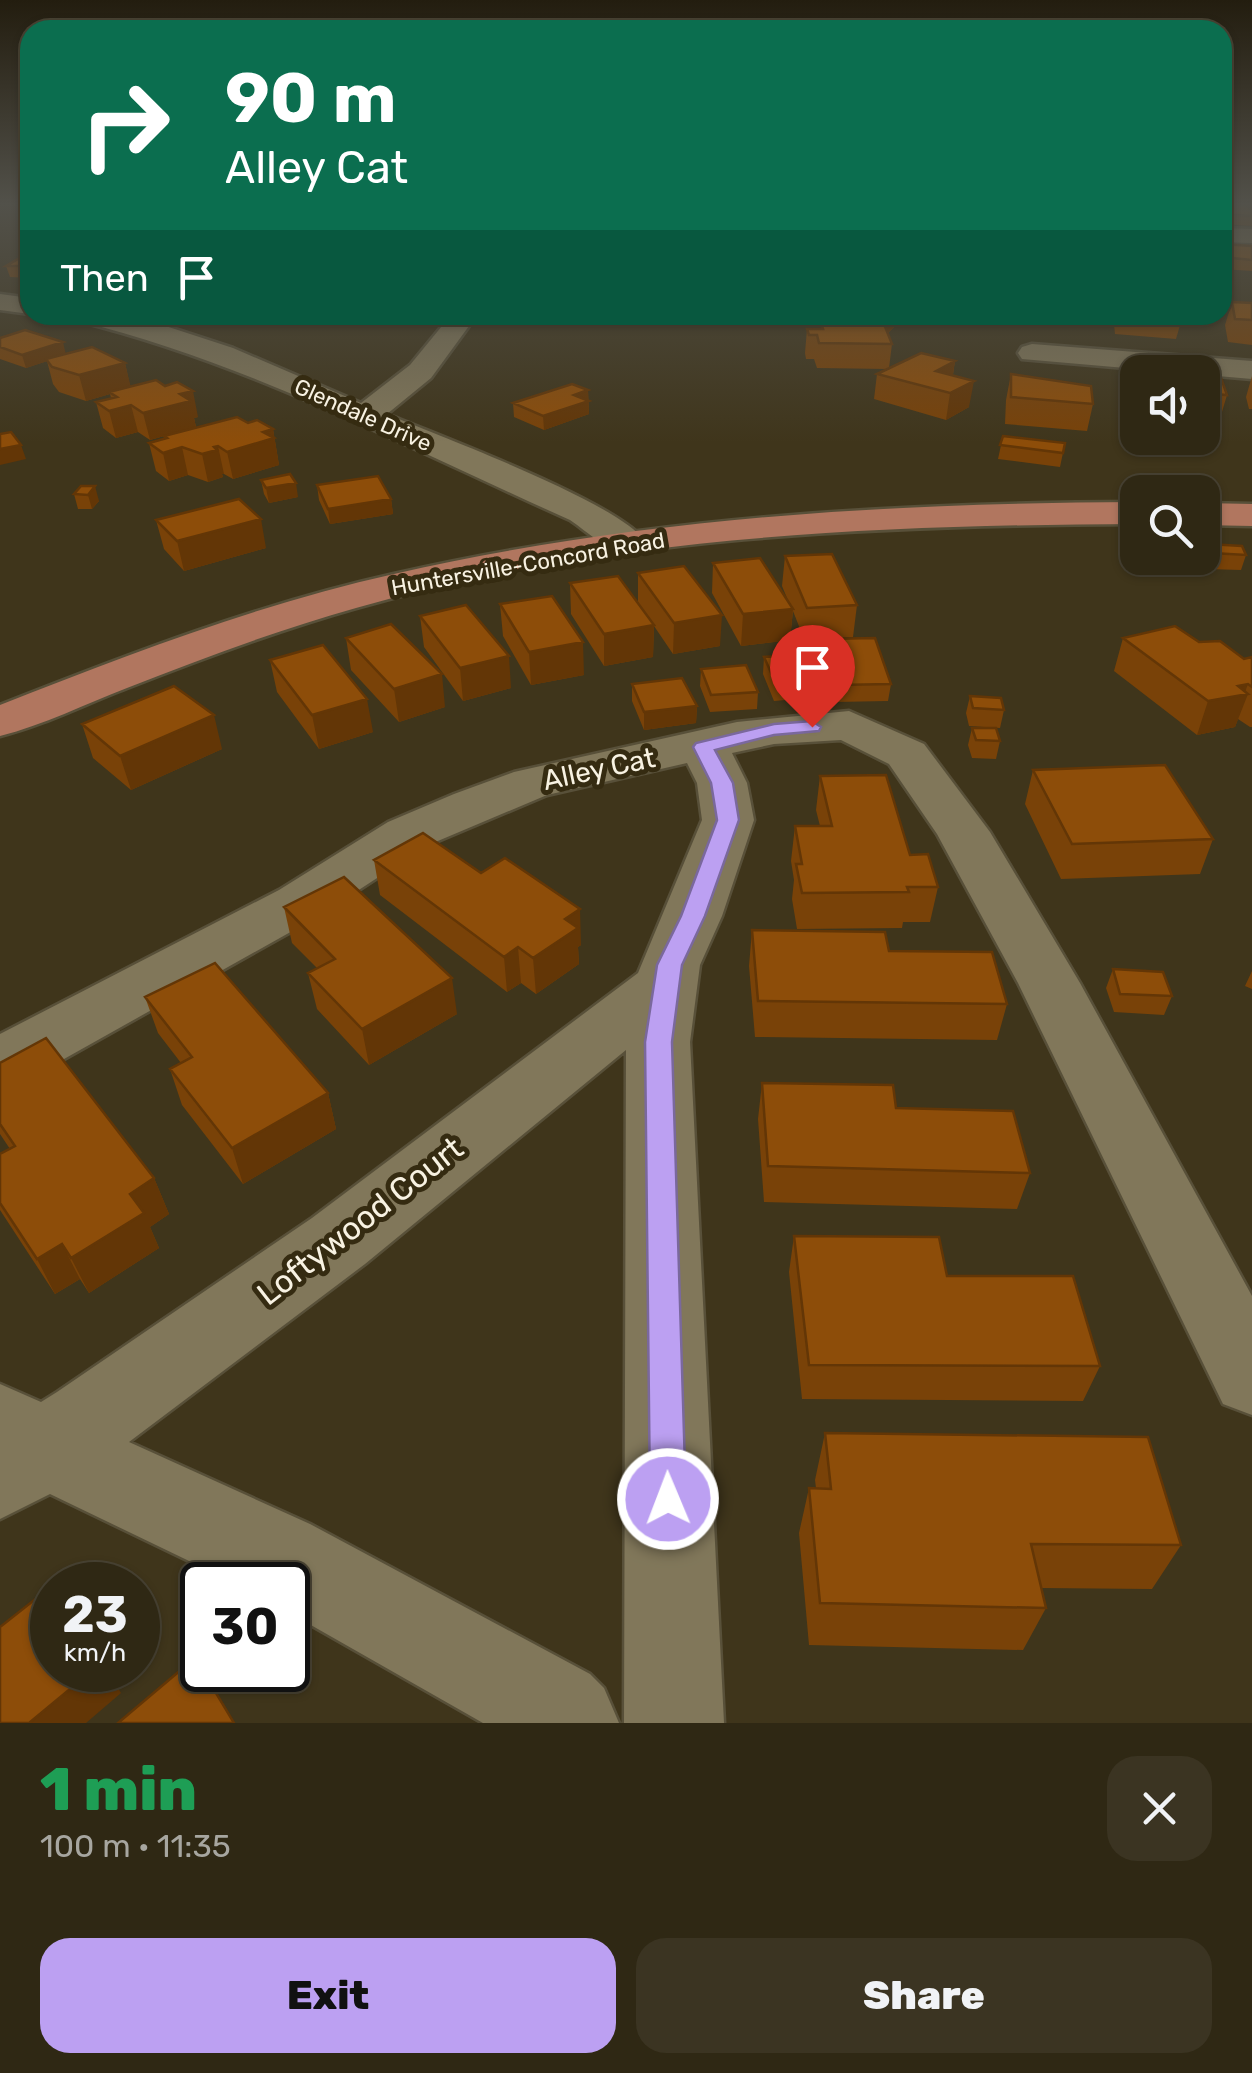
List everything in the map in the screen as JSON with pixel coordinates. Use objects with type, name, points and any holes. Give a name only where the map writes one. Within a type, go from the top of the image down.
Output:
[{"type":"main road","name":"Huntersville-Concord Road","points":[[0,722],[249,627],[456,573],[628,542],[873,520],[1120,513]]},
{"type":"main road","points":[[1220,514],[1252,515]]},
{"type":"street","name":"Glendale Drive","points":[[131,325],[223,354],[583,512],[628,542]]},
{"type":"street","points":[[364,416],[409,386],[429,366],[457,325]]},
{"type":"street","points":[[1032,353],[1252,370]]},
{"type":"street","name":"Alley Cat","points":[[0,1064],[299,903],[407,834],[532,783],[774,730],[849,725],[906,754],[962,832],[1049,983],[1252,1376]]},
{"type":"street","points":[[674,1723],[658,1042],[664,986],[728,820],[722,783],[704,747]]},
{"type":"street","name":"Loftywood Court","points":[[16,1450],[258,1300],[664,986]]},
{"type":"street","points":[[16,1450],[278,1556],[555,1709],[569,1723]]},
{"type":"building","points":[[1232,302],[1252,303],[1252,320],[1235,319]]},
{"type":"building","points":[[822,325],[884,325],[892,344],[819,343],[817,335],[809,335],[807,329],[823,329]]},
{"type":"building","points":[[25,330],[63,342],[22,355],[0,347],[0,338]]},
{"type":"building","points":[[92,347],[125,363],[79,375],[52,367],[46,359]]},
{"type":"building","points":[[921,353],[955,361],[936,371],[974,381],[950,393],[877,374]]},
{"type":"building","points":[[1011,374],[1091,386],[1093,404],[1011,397]]},
{"type":"building","points":[[1220,378],[1221,378],[1227,395],[1220,394]]},
{"type":"building","points":[[156,380],[165,386],[177,382],[193,391],[180,394],[191,401],[143,413],[131,405],[109,411],[96,402],[117,397],[109,392]]},
{"type":"building","points":[[572,384],[588,390],[574,395],[589,401],[543,416],[513,403]]},
{"type":"building","points":[[237,417],[248,423],[257,420],[273,429],[263,432],[274,438],[227,452],[218,446],[214,447],[217,450],[202,454],[182,447],[163,453],[149,443],[167,438],[164,436]]},
{"type":"building","points":[[11,432],[21,445],[0,449],[0,434]]},
{"type":"building","points":[[1003,436],[1065,443],[1063,453],[1000,445]]},
{"type":"building","points":[[290,474],[296,483],[266,488],[261,480]]},
{"type":"building","points":[[378,476],[391,499],[328,509],[317,485]]},
{"type":"building","points":[[81,486],[95,486],[88,495],[74,494]]},
{"type":"building","points":[[239,499],[261,519],[177,541],[156,520]]},
{"type":"building","points":[[1220,545],[1242,546],[1246,555],[1220,553]]},
{"type":"building","points":[[832,554],[857,605],[807,608],[785,556]]},
{"type":"building","points":[[760,558],[793,609],[743,614],[713,563]]},
{"type":"building","points":[[684,566],[722,615],[674,623],[638,573]]},
{"type":"building","points":[[618,576],[654,625],[604,634],[570,583]]},
{"type":"building","points":[[552,596],[583,642],[529,652],[500,604]]},
{"type":"building","points":[[466,605],[509,656],[460,668],[420,616]]},
{"type":"building","points":[[391,624],[442,674],[394,689],[346,638]]},
{"type":"building","points":[[1175,626],[1199,642],[1220,641],[1244,659],[1252,657],[1252,687],[1238,686],[1248,694],[1208,701],[1123,638]]},
{"type":"building","points":[[875,638],[891,684],[837,685],[824,639]]},
{"type":"building","points":[[323,645],[367,699],[312,715],[270,660]]},
{"type":"building","points":[[811,654],[824,680],[776,684],[764,657]]},
{"type":"building","points":[[746,665],[758,692],[711,695],[701,669]]},
{"type":"building","points":[[682,678],[697,706],[644,712],[632,684]]},
{"type":"building","points":[[174,686],[214,715],[120,756],[82,724]]},
{"type":"building","points":[[970,696],[1001,698],[1004,710],[973,708]]},
{"type":"building","points":[[972,728],[996,728],[1000,741],[976,740]]},
{"type":"building","points":[[1165,765],[1213,839],[1072,844],[1033,770]]},
{"type":"building","points":[[886,775],[910,855],[928,854],[938,887],[907,887],[909,892],[802,893],[796,864],[802,864],[795,826],[832,826],[820,776]]},
{"type":"building","points":[[423,833],[481,873],[505,858],[580,909],[565,919],[578,928],[533,958],[518,947],[504,957],[374,860]]},
{"type":"building","points":[[344,877],[452,978],[362,1029],[308,973],[335,959],[284,907]]},
{"type":"building","points":[[752,930],[885,932],[889,951],[992,952],[1007,1004],[758,1001]]},
{"type":"building","points":[[215,963],[328,1093],[232,1148],[170,1069],[192,1057],[145,997]]},
{"type":"building","points":[[1113,969],[1163,972],[1172,996],[1120,994]]},
{"type":"building","points":[[46,1038],[154,1178],[130,1194],[144,1213],[71,1258],[62,1244],[37,1259],[0,1203],[0,1154],[15,1146],[0,1124],[0,1063]]},
{"type":"building","points":[[762,1083],[893,1085],[896,1108],[1013,1111],[1030,1173],[768,1166]]},
{"type":"building","points":[[794,1236],[939,1237],[947,1276],[1073,1276],[1100,1366],[809,1365]]},
{"type":"building","points":[[825,1433],[1148,1437],[1181,1545],[1031,1544],[1046,1608],[820,1603],[809,1488],[831,1489]]},
{"type":"building","points":[[30,1603],[30,1692],[66,1692],[29,1723],[0,1723],[0,1627]]},
{"type":"building","points":[[180,1671],[180,1692],[215,1692],[234,1723],[118,1723],[155,1692],[160,1692],[160,1688]]},
{"type":"route","points":[[668,1499],[658,1042],[670,965],[693,916],[728,820],[722,783],[704,747],[774,730],[812,727]]}]
